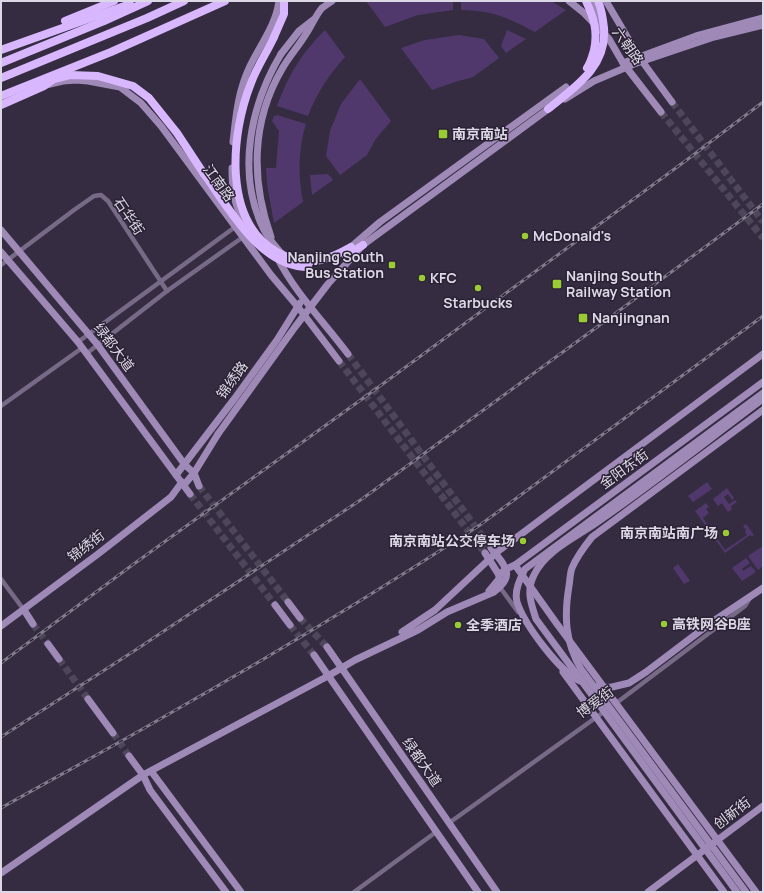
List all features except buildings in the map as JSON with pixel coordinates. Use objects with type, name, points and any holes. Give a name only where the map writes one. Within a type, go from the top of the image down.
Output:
[{"type":"highway","points":[[1,49],[114,1]]},
{"type":"highway","points":[[1,49],[141,1]]},
{"type":"highway","points":[[1,63],[104,21],[148,1]]},
{"type":"highway","points":[[1,78],[147,18],[184,1]]},
{"type":"highway","points":[[1,96],[111,52],[226,1]]},
{"type":"highway","points":[[284,1],[284,14],[251,82],[244,103],[236,145],[237,187],[241,206],[248,223],[262,240],[271,248],[286,256],[313,267]]},
{"type":"highway","points":[[566,87],[588,75],[595,55],[596,28],[586,1]]},
{"type":"highway","points":[[548,109],[588,75],[599,59],[604,38],[603,19],[598,1]]},
{"type":"highway","points":[[566,87],[584,72],[591,63],[596,41]]},
{"type":"highway","points":[[1,105],[44,86],[54,79],[70,75],[108,78],[133,86],[150,98],[177,133],[204,174],[243,228],[263,248],[281,261],[305,267],[330,264],[363,245]]},
{"type":"highway","points":[[286,256],[305,262],[314,262],[335,256],[351,247]]},
{"type":"highway","points":[[339,259],[351,247]]},
{"type":"main road","points":[[271,275],[239,213],[232,192],[232,153],[237,104],[240,90],[250,66],[270,31],[279,1]]},
{"type":"main road","points":[[318,1],[322,9]]},
{"type":"main road","name":"江南路","points":[[332,1],[322,9],[305,36],[290,55],[273,87],[264,111],[257,142],[257,184],[264,218],[284,271],[348,354]]},
{"type":"main road","name":"六朝路","points":[[569,1],[584,13],[610,39],[623,63],[661,112]]},
{"type":"main road","points":[[582,1],[593,17]]},
{"type":"main road","points":[[590,1],[610,39]]},
{"type":"main road","points":[[606,1],[639,58],[672,102]]},
{"type":"main road","points":[[286,256],[265,232],[260,220],[250,181],[250,141],[258,106],[267,82],[281,54],[299,31],[316,18]]},
{"type":"main road","points":[[623,63],[696,36],[763,18]]},
{"type":"main road","name":"锦绣街","points":[[1,626],[171,497],[194,473],[218,434],[294,326],[328,284],[363,245],[548,109],[594,81],[634,64],[714,38],[763,25]]},
{"type":"main road","name":"江南路","points":[[44,86],[63,81],[88,80],[120,87],[141,103],[161,126],[271,275],[298,307],[339,361]]},
{"type":"main road","points":[[351,247],[380,222],[566,87]]},
{"type":"main road","name":"绿都大道","points":[[1,230],[97,344],[185,465],[194,473],[199,486]]},
{"type":"main road","name":"绿都大道","points":[[1,252],[78,342],[190,494]]},
{"type":"main road","name":"锦绣路","points":[[176,475],[258,366],[304,298]]},
{"type":"main road","points":[[368,654],[381,643],[402,632],[435,610],[497,552],[763,354]]},
{"type":"main road","name":"金阳东街","points":[[499,575],[506,568],[515,565],[763,382]]},
{"type":"main road","points":[[724,892],[528,625],[517,601],[518,585],[525,569],[763,392]]},
{"type":"main road","points":[[738,892],[536,619],[529,590],[534,574],[540,565],[554,551],[599,521],[763,399]]},
{"type":"main road","points":[[746,892],[581,669],[567,634],[566,605],[571,570],[578,555],[592,537],[763,410]]},
{"type":"main road","points":[[1,873],[143,775],[328,676],[341,667],[418,630],[447,612],[482,598],[498,586],[506,577],[506,568],[491,548]]},
{"type":"main road","points":[[485,553],[499,575],[498,586]]},
{"type":"main road","points":[[515,565],[756,892]]},
{"type":"main road","name":"博爱街","points":[[544,646],[558,663],[578,681],[599,688],[629,683],[646,672],[712,622],[763,588]]},
{"type":"main road","points":[[288,602],[300,618]]},
{"type":"main road","points":[[275,606],[290,625]]},
{"type":"main road","points":[[24,610],[33,624]]},
{"type":"main road","points":[[48,644],[59,660]]},
{"type":"main road","name":"绿都大道","points":[[327,647],[496,892]]},
{"type":"main road","name":"绿都大道","points":[[314,655],[478,892]]},
{"type":"main road","points":[[88,699],[112,733]]},
{"type":"main road","points":[[129,756],[143,775],[150,790],[226,892]]},
{"type":"main road","points":[[151,771],[241,892]]},
{"type":"main road","name":"创新街","points":[[648,892],[763,806]]},
{"type":"street","name":"石华街","points":[[1,265],[94,196],[101,195],[108,201],[159,281],[167,291]]},
{"type":"street","points":[[78,342],[159,281],[235,227]]},
{"type":"street","points":[[1,406],[97,344],[167,291],[243,237]]},
{"type":"street","points":[[1,579],[24,610]]},
{"type":"street","points":[[498,586],[720,892]]},
{"type":"street","name":"博爱街","points":[[449,823],[616,703],[745,606],[750,596]]},
{"type":"street","points":[[354,892],[436,832]]},
{"type":"shaded area","points":[[366,1],[453,1],[453,10],[418,15],[385,27]]},
{"type":"shaded area","points":[[461,1],[551,1],[566,10],[535,32],[491,13],[461,10]]},
{"type":"shaded area","points":[[325,30],[345,57],[324,85],[308,116],[277,106],[296,65]]},
{"type":"shaded area","points":[[507,30],[526,39],[506,53],[501,46]]},
{"type":"shaded area","points":[[459,35],[484,39],[499,58],[473,77],[432,90],[401,48],[425,40]]},
{"type":"shaded area","points":[[360,79],[391,121],[375,140],[367,155],[340,175],[326,156],[330,131],[341,104]]},
{"type":"shaded area","points":[[277,115],[306,124],[300,153],[300,182],[303,202],[274,223],[267,184],[266,168],[276,168],[279,131],[272,121],[274,116]]},
{"type":"shaded area","points":[[328,174],[333,180],[312,195],[310,175]]},
{"type":"shaded area","points":[[707,482],[712,489],[693,502],[688,496]]},
{"type":"shaded area","points":[[727,488],[734,498],[732,500],[728,494],[724,497],[729,504],[735,500],[737,502],[731,506],[732,509],[728,512],[722,503],[718,506],[713,499]]},
{"type":"shaded area","points":[[706,503],[709,507],[706,509],[709,513],[703,518],[725,550],[747,535],[743,526],[746,524],[754,535],[750,535],[725,553],[695,511]]},
{"type":"shaded area","points":[[763,546],[763,566],[758,570],[748,556]]},
{"type":"shaded area","points":[[746,558],[750,563],[742,569],[743,571],[751,566],[756,572],[742,581],[732,568]]},
{"type":"shaded area","points":[[678,564],[690,581],[684,584],[673,568]]},
{"type":"tunnel","points":[[672,102],[763,222]]},
{"type":"tunnel","points":[[661,112],[763,238]]},
{"type":"tunnel","points":[[348,354],[491,548]]},
{"type":"tunnel","points":[[339,361],[485,553]]},
{"type":"tunnel","points":[[199,486],[288,602]]},
{"type":"tunnel","points":[[190,494],[275,605]]},
{"type":"tunnel","points":[[300,618],[327,647]]},
{"type":"tunnel","points":[[33,624],[48,644]]},
{"type":"tunnel","points":[[290,625],[314,655]]},
{"type":"tunnel","points":[[59,659],[88,699]]},
{"type":"tunnel","points":[[113,733],[129,756]]},
{"type":"railway","points":[[1,663],[131,566],[380,386],[763,102]]},
{"type":"railway","points":[[1,737],[134,651],[362,499],[763,204]]},
{"type":"railway","points":[[1,808],[126,739],[286,646],[480,525],[763,316]]},
{"type":"place","name":"南京南站","points":[[443,134]]},
{"type":"place","name":"McDonald's","points":[[525,236]]},
{"type":"place","name":"Nanjing South Bus Station","points":[[392,265]]},
{"type":"place","name":"KFC","points":[[422,278]]},
{"type":"place","name":"Nanjing South Railway Station","points":[[557,284]]},
{"type":"place","name":"Starbucks","points":[[478,288]]},
{"type":"place","name":"Nanjingnan","points":[[583,318]]},
{"type":"place","name":"南京南站南广场","points":[[726,533]]},
{"type":"place","name":"南京南站公交停车场","points":[[523,541]]},
{"type":"place","name":"高铁网谷B座","points":[[664,624]]},
{"type":"place","name":"全季酒店","points":[[458,625]]}]
